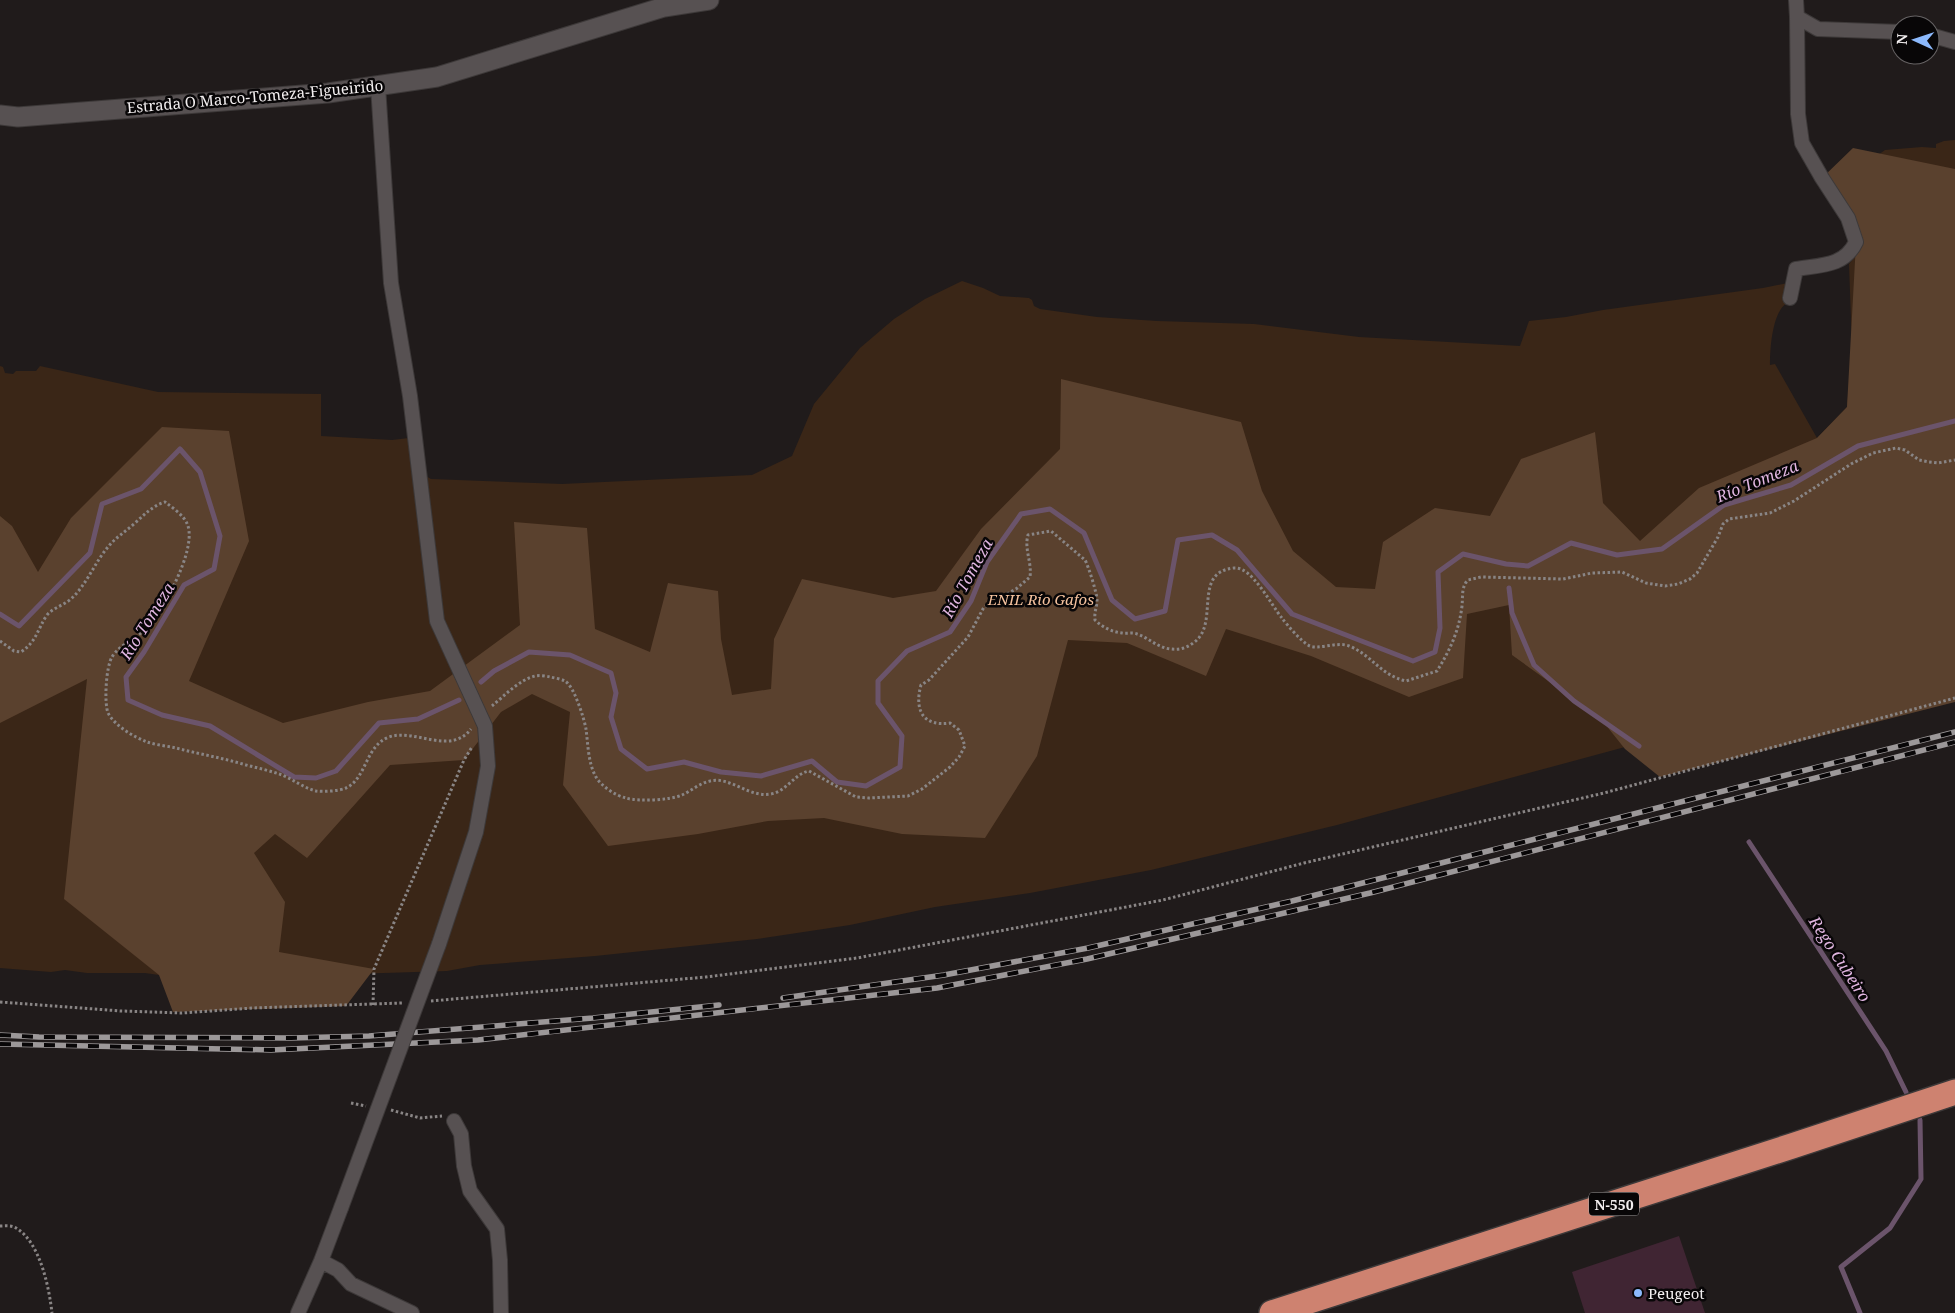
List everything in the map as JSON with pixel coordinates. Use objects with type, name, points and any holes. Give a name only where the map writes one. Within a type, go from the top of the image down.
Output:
[{"type":"highway","name":"N-550","points":[[1280,1312],[1955,1092]]},
{"type":"street","name":"Estrada O Marco-Tomeza-Figueirido","points":[[0,115],[18,117],[328,93],[437,77],[664,7],[709,0]]},
{"type":"street","points":[[1790,298],[1796,269],[1841,260],[1851,252],[1856,242],[1848,218],[1802,143],[1798,114],[1796,0]]},
{"type":"street","points":[[1797,17],[1818,29],[1890,32]]},
{"type":"street","points":[[1940,38],[1955,42]]},
{"type":"street","points":[[298,1313],[321,1261],[439,944],[476,832],[488,766],[483,721],[437,621],[410,396],[391,283],[378,86]]},
{"type":"street","points":[[454,1121],[461,1134],[464,1166],[470,1191],[496,1229],[500,1260],[501,1313]]},
{"type":"street","points":[[321,1261],[338,1270],[351,1284],[412,1313]]},
{"type":"path","points":[[0,641],[14,651],[20,652],[28,648],[48,615],[57,606],[72,598],[106,548],[116,537],[158,504],[165,502],[188,524],[189,541],[184,563],[160,609],[144,630],[111,657],[108,668],[106,695],[108,712],[116,724],[147,742],[280,774],[302,786],[318,791],[346,788],[356,780],[372,750],[389,737],[406,736],[447,741],[458,740],[483,721],[511,690],[535,676],[544,676],[565,680],[573,688],[585,723],[592,769],[596,779],[612,792],[627,798],[657,800],[681,796],[710,781],[725,781],[746,791],[771,794],[782,790],[802,772],[809,771],[856,797],[908,796],[922,789],[950,767],[959,757],[965,746],[959,730],[950,723],[928,722],[922,715],[918,697],[921,685],[929,680],[968,637],[984,607],[1016,589],[1030,577],[1031,561],[1026,542],[1028,535],[1051,531],[1079,554],[1089,566],[1091,580],[1096,592],[1095,620],[1108,629],[1121,633],[1137,634],[1163,647],[1173,649],[1190,646],[1198,641],[1205,628],[1209,590],[1215,576],[1228,569],[1237,568],[1245,570],[1282,619],[1307,645],[1314,647],[1328,644],[1350,646],[1385,673],[1406,681],[1437,671],[1452,646],[1457,633],[1464,587],[1468,580],[1487,577],[1535,580],[1564,579],[1592,573],[1622,572],[1646,583],[1665,586],[1678,584],[1690,579],[1697,573],[1718,537],[1723,524],[1729,519],[1770,513],[1794,501],[1851,464],[1874,453],[1896,448],[1905,450],[1919,460],[1938,463],[1955,460]]},
{"type":"path","points":[[430,1001],[706,977],[857,958],[1163,900],[1304,863],[1604,793],[1955,698]]},
{"type":"path","points":[[372,1005],[374,969],[464,760],[483,721]]},
{"type":"path","points":[[0,1002],[122,1011],[182,1012],[411,1003]]},
{"type":"path","points":[[351,1103],[368,1106]]},
{"type":"path","points":[[385,1109],[420,1118],[440,1116],[454,1121]]},
{"type":"path","points":[[0,1226],[14,1226],[28,1237],[50,1288],[52,1313]]},
{"type":"green space","name":"ENIL Río Gafos","points":[[1955,140],[1955,660],[1854,685],[1337,825],[1151,870],[1030,893],[935,907],[850,925],[757,939],[595,956],[480,965],[447,971],[352,974],[159,975],[145,973],[87,973],[65,970],[51,972],[0,968],[0,366],[3,367],[5,373],[13,374],[16,371],[36,371],[40,366],[158,392],[321,394],[321,436],[392,440],[409,438],[419,472],[431,479],[562,484],[752,475],[792,456],[814,404],[860,348],[894,319],[925,299],[962,281],[1000,296],[1029,298],[1034,306],[1040,309],[1097,317],[1254,324],[1359,337],[1520,346],[1529,321],[1788,283],[1787,303],[1778,314],[1773,331],[1770,365],[1775,364],[1817,438],[1847,407],[1852,346],[1849,264],[1856,255],[1841,182],[1885,150],[1922,147],[1936,148],[1936,144]]},
{"type":"green space","points":[[1853,148],[1955,169],[1955,702],[1660,777],[1625,749],[1601,719],[1512,655],[1509,605],[1467,614],[1463,678],[1409,697],[1311,656],[1226,629],[1206,676],[1127,643],[1068,640],[1037,756],[985,838],[902,834],[824,818],[768,821],[698,834],[608,846],[563,785],[570,712],[532,694],[501,712],[464,760],[390,765],[307,858],[275,834],[254,853],[285,902],[279,952],[374,969],[346,1006],[173,1012],[159,975],[64,899],[87,679],[0,723],[0,516],[12,526],[38,572],[71,518],[162,427],[229,431],[249,541],[189,681],[283,723],[368,702],[430,691],[520,625],[514,522],[587,528],[595,629],[650,652],[668,583],[718,591],[721,639],[732,695],[771,689],[774,639],[802,579],[893,598],[936,591],[981,529],[1060,449],[1061,379],[1241,422],[1262,491],[1293,551],[1336,587],[1375,589],[1383,542],[1435,508],[1490,516],[1521,459],[1595,432],[1603,503],[1640,541],[1699,488],[1817,438],[1847,407],[1856,243],[1822,178]]},
{"type":"building","name":"Peugeot","points":[[1679,1236],[1705,1313],[1585,1313],[1572,1272]]},
{"type":"waterway","name":"Río Tomeza","points":[[481,682],[494,671],[529,652],[570,655],[611,673],[616,693],[611,717],[621,749],[647,769],[684,762],[721,772],[761,776],[812,761],[837,782],[866,786],[900,767],[902,736],[878,703],[878,681],[907,651],[950,632],[971,601],[987,562],[1021,514],[1050,509],[1084,533],[1112,600],[1135,619],[1165,611],[1178,540],[1212,535],[1237,550],[1292,614],[1413,661],[1435,652],[1440,628],[1438,572],[1463,554],[1506,564],[1528,566],[1571,543],[1617,555],[1662,549],[1724,505],[1791,485],[1858,446],[1955,421]]},
{"type":"waterway","name":"Río Tomeza","points":[[0,614],[19,626],[90,553],[102,504],[141,489],[180,449],[200,472],[220,536],[214,569],[184,585],[144,652],[126,677],[128,700],[162,715],[210,726],[294,777],[316,778],[336,771],[379,723],[418,719],[459,700]]},
{"type":"waterway","name":"Rego Cubeiro","points":[[1509,588],[1512,613],[1534,665],[1574,701],[1639,746]]},
{"type":"waterway","name":"Rego Cubeiro","points":[[1749,842],[1886,1051],[1906,1092]]},
{"type":"waterway","name":"Rego Cubeiro","points":[[1860,1313],[1841,1267],[1890,1228],[1921,1179],[1920,1120]]},
{"type":"railway","points":[[783,998],[944,975],[1088,948],[1292,901],[1955,732]]},
{"type":"railway","points":[[0,1044],[271,1050],[478,1040],[937,988],[1087,959],[1370,893],[1955,742]]},
{"type":"railway","points":[[0,1035],[39,1037],[291,1038],[369,1036],[593,1018],[719,1005]]},
{"type":"place","name":"Peugeot","points":[[1638,1293]]}]
